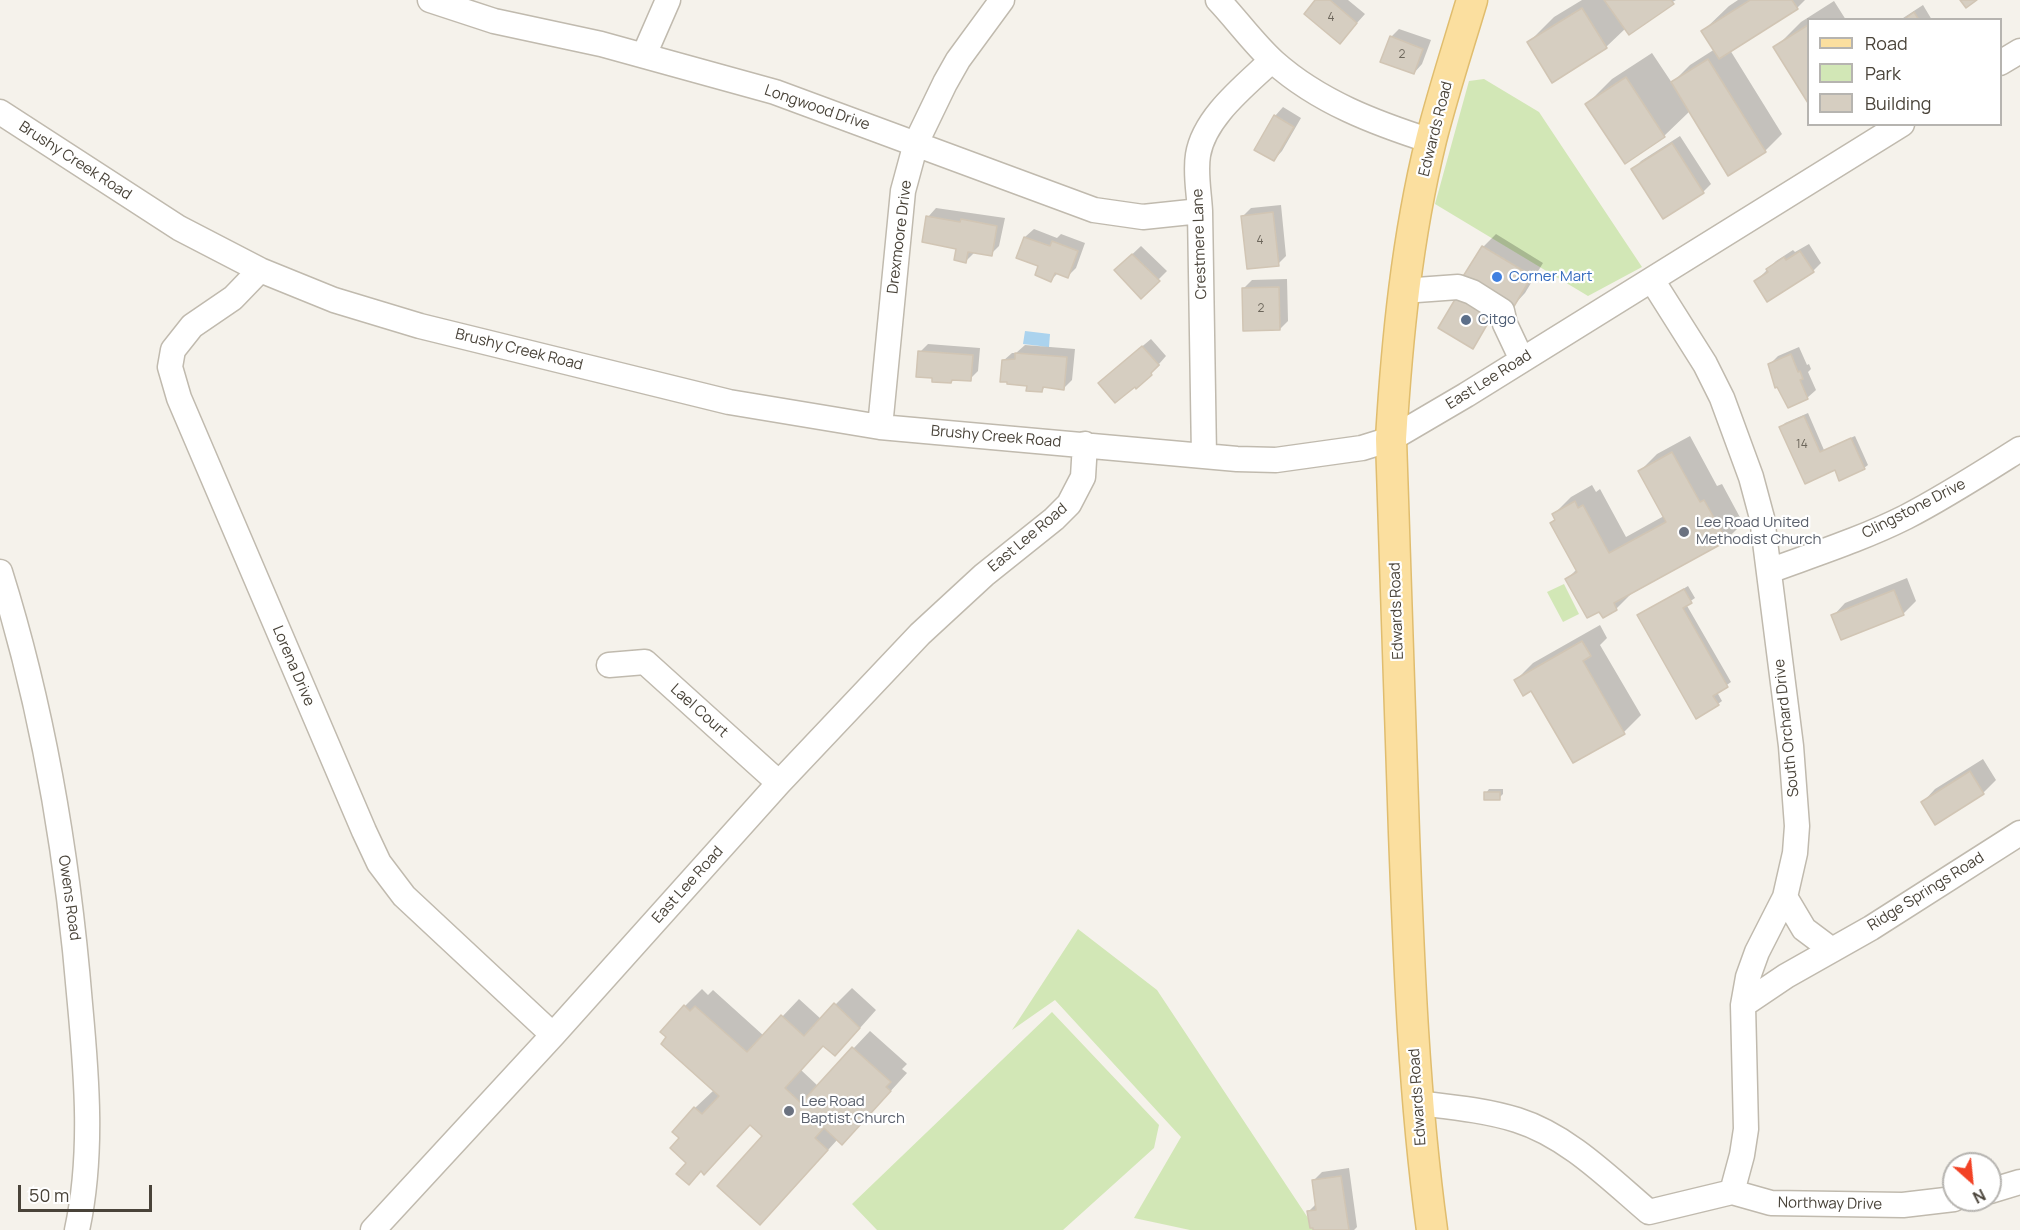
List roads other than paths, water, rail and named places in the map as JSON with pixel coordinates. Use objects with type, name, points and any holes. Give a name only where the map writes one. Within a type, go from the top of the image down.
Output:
[{"type":"main road","name":"Edwards Road","points":[[1432,1230],[1422,1157],[1407,916],[1391,439],[1403,291],[1431,141],[1472,0]]},
{"type":"street","name":"Longwood Drive","points":[[430,0],[494,21],[644,56],[775,92],[1094,210],[1143,217],[1200,211]]},
{"type":"street","points":[[644,56],[668,0]]},
{"type":"street","name":"Drexmoore Drive","points":[[880,427],[903,191],[916,143],[958,60],[1002,0]]},
{"type":"street","points":[[1218,0],[1272,60],[1310,89],[1336,104],[1387,127],[1431,141]]},
{"type":"street","points":[[2002,62],[2020,51]]},
{"type":"street","name":"Crestmere Lane","points":[[1204,456],[1198,155],[1206,131],[1214,118],[1272,60]]},
{"type":"street","name":"Brushy Creek Road","points":[[0,112],[179,228],[260,270],[334,300],[420,326],[729,402],[880,427],[1085,444]]},
{"type":"street","name":"East Lee Road","points":[[373,1230],[553,1035],[779,783],[948,607],[1069,504],[1083,477],[1085,444],[1204,456],[1276,460],[1362,448],[1391,439],[1899,126]]},
{"type":"street","name":"Lorena Drive","points":[[260,270],[232,298],[192,326],[172,350],[170,367],[179,398],[379,863],[404,896],[553,1035]]},
{"type":"street","name":"South Orchard Drive","points":[[1652,280],[1705,363],[1725,408],[1754,488],[1762,518],[1791,746],[1797,826],[1792,873],[1785,897],[1757,952],[1743,1005],[1746,1129],[1732,1192]]},
{"type":"street","points":[[1403,291],[1458,287],[1472,292],[1502,311],[1505,324],[1522,360]]},
{"type":"street","name":"Clingstone Drive","points":[[1769,572],[1905,517],[1946,496],[2020,449]]},
{"type":"street","name":"Owens Road","points":[[0,572],[36,707],[56,804],[73,918],[85,1065],[87,1121],[83,1201],[77,1230]]},
{"type":"street","name":"Lael Court","points":[[609,665],[645,662],[779,783]]},
{"type":"street","name":"Ridge Springs Road","points":[[1743,1005],[1786,976],[1871,928],[2020,833]]},
{"type":"street","points":[[1785,897],[1804,929],[1832,950]]},
{"type":"street","name":"Northway Drive","points":[[1418,1103],[1495,1114],[1539,1129],[1581,1155],[1652,1221],[1732,1192],[1771,1203],[1903,1205],[1942,1200]]},
{"type":"street","points":[[2002,1187],[2020,1182]]},
{"type":"water","points":[[1025,331],[1050,334],[1049,347],[1023,344]]},
{"type":"place","name":"Corner Mart","points":[[1497,277]]},
{"type":"place","name":"Citgo","points":[[1466,320]]},
{"type":"place","name":"Lee Road United Methodist Church","points":[[1684,532]]},
{"type":"place","name":"Lee Road Baptist Church","points":[[789,1111]]}]
